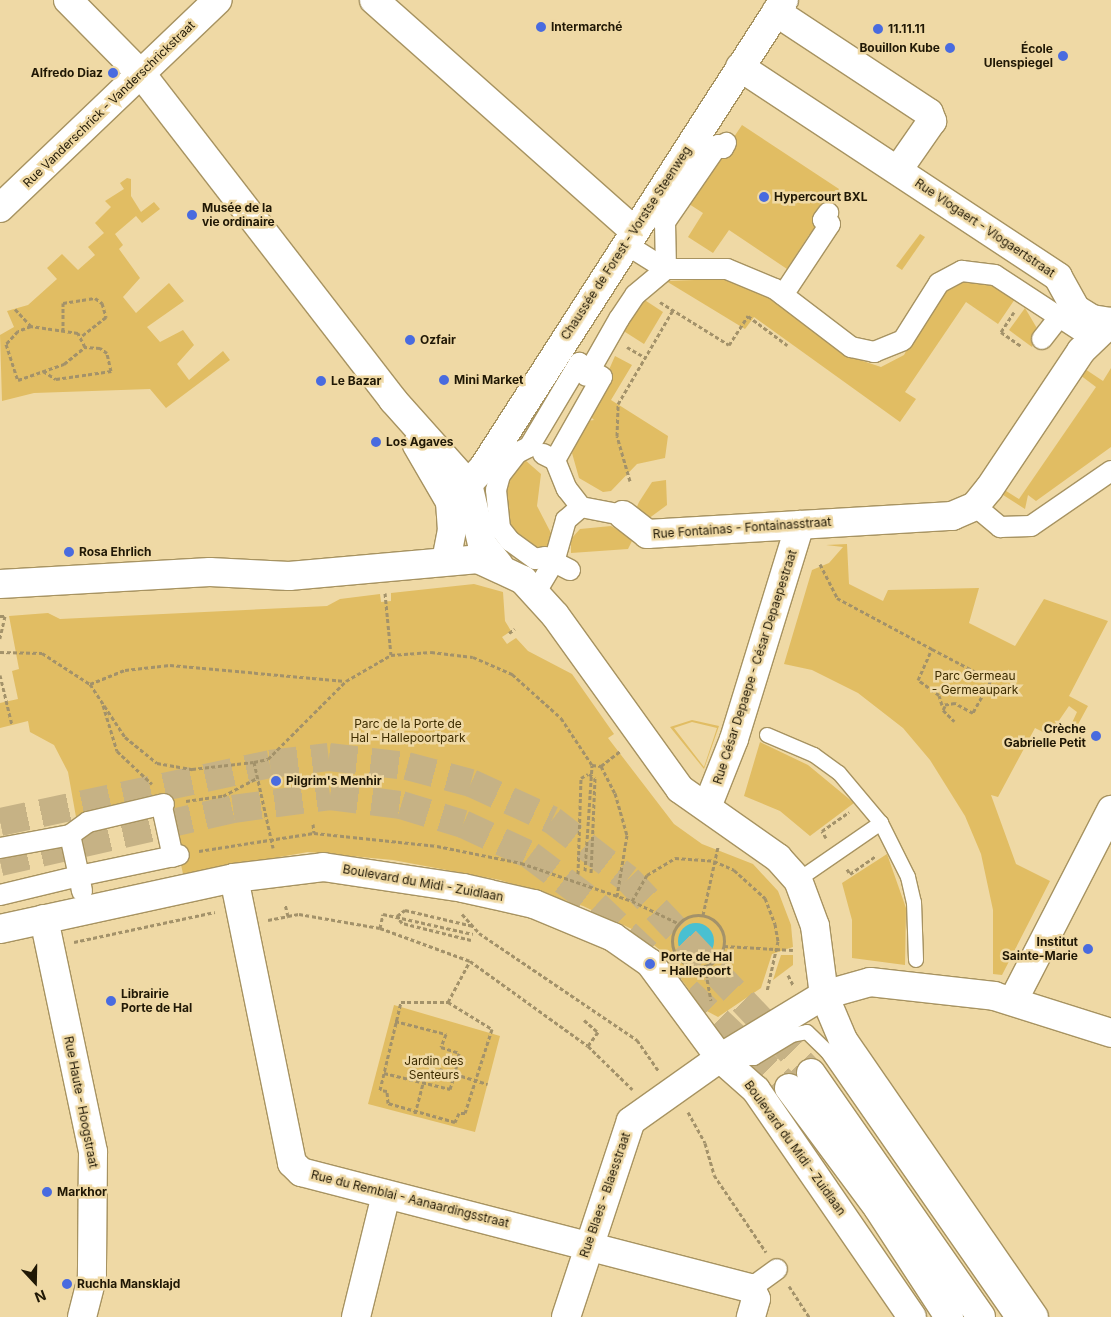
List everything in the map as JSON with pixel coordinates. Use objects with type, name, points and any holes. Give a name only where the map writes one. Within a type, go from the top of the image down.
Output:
[{"type":"main road","points":[[68,0],[142,75],[393,400],[468,484],[482,544],[499,565]]},
{"type":"main road","name":"Rue Vanderschrick - Vanderschrickstraat","points":[[0,208],[142,75],[218,0]]},
{"type":"main road","points":[[374,0],[646,229]]},
{"type":"main road","points":[[780,6],[929,113],[932,121],[898,170]]},
{"type":"main road","name":"Chaussée de Forest - Vorstse Steenweg","points":[[468,484],[483,468],[646,229],[740,67],[780,6]]},
{"type":"main road","name":"Rue Vlogaert - Vlogaertstraat","points":[[740,67],[1058,277],[1076,310],[1092,320],[1111,322]]},
{"type":"main road","points":[[974,506],[1081,351],[1111,322]]},
{"type":"main road","points":[[393,400],[450,502],[446,560]]},
{"type":"main road","points":[[435,475],[452,488],[468,484]]},
{"type":"main road","name":"Rue Fontainas - Fontainasstraat","points":[[624,515],[647,534],[952,516],[974,506]]},
{"type":"main road","name":"Rue César Depaepe - César Depaepestraat","points":[[707,807],[734,739],[800,525]]},
{"type":"main road","points":[[0,584],[210,572],[289,576],[446,560],[478,559],[499,565],[551,569],[680,789],[778,858],[798,880],[815,926],[824,995],[844,1040],[1034,1317]]},
{"type":"main road","points":[[1013,1001],[1111,810]]},
{"type":"main road","name":"Boulevard du Midi - Zuidlaan","points":[[0,929],[42,909],[234,878],[278,872],[332,868],[463,888],[534,904],[613,937],[650,963],[720,1058],[756,1090],[912,1317]]},
{"type":"main road","name":"Rue du Remblai - Aanaardingsstraat","points":[[234,878],[292,1163],[301,1172],[386,1195],[417,1198],[751,1288]]},
{"type":"main road","name":"Rue Haute - Hoogstraat","points":[[42,909],[95,1178],[92,1278],[82,1317]]},
{"type":"main road","name":"Rue Blaes - Blaesstraat","points":[[566,1317],[587,1245],[632,1121],[680,1100],[720,1058],[824,995],[870,982],[1013,1001],[1111,1033]]},
{"type":"main road","points":[[811,1073],[982,1317]]},
{"type":"main road","points":[[789,1088],[878,1208],[949,1317]]},
{"type":"main road","points":[[356,1317],[386,1195]]},
{"type":"main road","points":[[751,1288],[756,1299],[751,1317]]},
{"type":"street","points":[[646,229],[698,179],[718,145],[723,148],[726,143]]},
{"type":"street","points":[[783,295],[809,250],[830,224],[823,220],[828,213]]},
{"type":"street","points":[[646,229],[666,269]]},
{"type":"street","points":[[646,229],[666,269]]},
{"type":"street","points":[[588,373],[614,340],[643,291],[666,269],[727,270],[783,295],[851,348],[874,352],[903,340],[927,297],[948,275],[977,270],[995,275],[1023,300],[1059,317],[1079,330]]},
{"type":"street","points":[[1033,344],[1059,317]]},
{"type":"street","points":[[579,363],[588,373],[602,377],[555,460],[567,490],[581,507],[566,520],[551,569],[496,529],[496,490],[500,475],[579,363]]},
{"type":"street","points":[[518,449],[555,460]]},
{"type":"street","points":[[974,506],[1000,527],[1031,526],[1111,471]]},
{"type":"street","name":"Rue Fontainas - Fontainasstraat","points":[[581,507],[624,515]]},
{"type":"street","points":[[0,848],[70,835],[88,822],[165,802],[176,856],[80,884],[0,895]]},
{"type":"street","points":[[70,835],[80,884]]},
{"type":"street","points":[[0,895],[42,909]]},
{"type":"street","points":[[751,1288],[778,1269]]},
{"type":"lane","points":[[767,735],[814,755],[866,801],[881,823],[908,877],[916,960]]},
{"type":"lane","points":[[798,880],[881,823]]},
{"type":"lane","points":[[720,1058],[754,1058],[792,1035],[807,1032],[827,1051],[1012,1317]]},
{"type":"path","points":[[643,291],[729,345],[748,316],[788,345]]},
{"type":"path","points":[[63,332],[63,303],[94,298],[102,303],[106,317],[82,336]]},
{"type":"path","points":[[1023,300],[1001,332],[1033,344]]},
{"type":"path","points":[[15,309],[31,326],[82,336]]},
{"type":"path","points":[[630,481],[617,436],[616,410],[644,356],[673,310]]},
{"type":"path","points":[[31,326],[10,338],[7,356],[18,380],[42,371],[64,364],[85,347],[100,348],[107,353],[111,371],[56,379],[42,371]]},
{"type":"path","points":[[82,336],[85,347]]},
{"type":"path","points":[[614,340],[644,356]]},
{"type":"path","points":[[820,564],[836,598],[991,680],[973,713],[955,703],[945,706]]},
{"type":"path","points":[[385,589],[392,655]]},
{"type":"path","points":[[0,616],[5,616],[0,638]]},
{"type":"path","points":[[509,633],[515,629]]},
{"type":"path","points":[[932,649],[918,680],[939,695],[945,706],[943,710],[954,721]]},
{"type":"path","points":[[0,652],[42,653],[90,684],[125,737],[157,763],[192,770],[268,759],[346,681],[392,655],[454,654],[499,667],[561,718],[592,765]]},
{"type":"path","points":[[90,684],[125,670],[170,665],[346,681]]},
{"type":"path","points":[[0,675],[12,725]]},
{"type":"path","points":[[102,703],[117,751],[165,802],[198,802],[224,796],[258,777]]},
{"type":"path","points":[[592,765],[601,766],[627,746]]},
{"type":"path","points":[[254,762],[278,872]]},
{"type":"path","points":[[585,871],[588,774],[592,765]]},
{"type":"path","points":[[601,766],[614,793],[626,835],[617,896]]},
{"type":"path","points":[[588,774],[595,778],[591,873]]},
{"type":"path","points":[[578,874],[582,778],[588,774]]},
{"type":"path","points":[[823,846],[829,842],[822,831],[866,801]]},
{"type":"path","points":[[313,824],[314,833]]},
{"type":"path","points":[[703,915],[719,842]]},
{"type":"path","points":[[632,901],[647,875],[664,863],[689,856],[714,861],[741,875],[765,898],[775,924],[777,950],[767,990]]},
{"type":"path","points":[[284,898],[290,897]]},
{"type":"path","points":[[285,904],[288,916]]},
{"type":"path","points":[[51,947],[241,906]]},
{"type":"path","points":[[397,916],[405,910],[474,926]]},
{"type":"path","points":[[457,911],[479,933],[637,1040],[680,1100],[705,1143],[714,1175],[809,1317]]},
{"type":"path","points":[[263,921],[299,914],[380,928],[470,962],[588,1046],[634,1093]]},
{"type":"path","points":[[380,928],[383,914],[473,934]]},
{"type":"path","points":[[703,915],[718,924],[724,946],[714,962],[706,967],[683,963],[671,943],[680,922],[703,915]]},
{"type":"path","points":[[397,916],[402,923],[471,940]]},
{"type":"path","points":[[724,946],[799,951]]},
{"type":"path","points":[[448,1002],[470,962]]},
{"type":"path","points":[[706,967],[710,1007]]},
{"type":"path","points":[[401,1002],[448,1002],[492,1029],[465,1113],[459,1113],[455,1122],[415,1113],[388,1103],[388,1091],[380,1090],[401,1002]]},
{"type":"path","points":[[584,1020],[598,1032],[588,1046]]},
{"type":"path","points":[[384,1073],[450,1089],[455,1074],[459,1053],[441,1047],[446,1034],[396,1022]]},
{"type":"path","points":[[415,1113],[426,1072],[437,1076],[440,1069],[487,1084]]},
{"type":"green space","name":"Hypercourt BXL","points":[[742,125],[839,189],[813,237],[809,235],[787,269],[729,230],[713,253],[688,237],[703,213],[689,204]]},
{"type":"green space","points":[[127,178],[131,179],[131,196],[141,212],[154,202],[160,209],[142,223],[136,216],[115,234],[123,245],[119,249],[140,278],[123,297],[136,313],[169,283],[184,301],[147,327],[160,342],[183,330],[194,345],[177,364],[189,380],[223,351],[230,360],[166,408],[150,389],[34,393],[2,401],[0,335],[14,327],[7,311],[28,305],[57,279],[47,268],[62,254],[78,270],[95,255],[88,247],[104,233],[95,223],[111,207],[105,201],[124,189],[120,183]]},
{"type":"green space","points":[[920,234],[925,237],[902,270],[896,266]]},
{"type":"green space","points":[[980,276],[1015,299],[998,324],[966,302],[905,392],[916,399],[900,422],[754,317],[745,329],[666,281],[723,279],[765,292],[860,360],[881,367],[904,355],[940,287]]},
{"type":"green space","points":[[640,297],[663,312],[644,344],[622,330]]},
{"type":"green space","points":[[1025,308],[1038,330],[1032,347],[1009,330]]},
{"type":"green space","points":[[615,356],[632,365],[611,400],[668,436],[665,458],[637,464],[611,491],[603,492],[579,478],[572,453],[587,421],[594,420],[589,415]]},
{"type":"green space","points":[[1111,368],[1111,447],[1036,501],[1028,495],[1025,509],[1000,493],[1003,489],[1019,499],[1096,387],[1080,375],[1085,369],[1103,381]]},
{"type":"green space","points":[[525,460],[541,474],[537,506],[552,535],[551,550],[530,550],[502,517],[508,473]]},
{"type":"green space","points":[[666,480],[667,505],[648,519],[636,509],[639,502],[652,482]]},
{"type":"green space","points":[[611,526],[633,539],[628,549],[571,553],[571,539],[580,529]]},
{"type":"green space","name":"Parc Germeau - Germeaupark","points":[[847,544],[849,584],[883,601],[888,590],[979,588],[969,623],[1015,646],[1044,599],[1108,621],[1069,696],[1088,706],[1076,728],[1071,725],[1077,712],[1069,706],[1049,735],[1035,728],[998,797],[991,795],[1016,864],[1050,881],[1002,975],[993,974],[993,910],[981,854],[965,816],[930,760],[903,728],[858,693],[812,670],[784,664],[812,570],[829,563],[843,547],[826,545]]},
{"type":"green space","name":"Parc de la Porte de Hal - Hallepoortpark","points":[[474,584],[503,592],[505,621],[511,631],[502,637],[507,644],[516,638],[528,651],[572,674],[614,734],[608,738],[674,824],[702,844],[753,864],[778,891],[791,925],[793,947],[772,954],[761,988],[718,1017],[703,1009],[660,950],[636,931],[583,906],[500,880],[393,860],[308,852],[183,874],[169,807],[148,804],[76,817],[68,772],[54,745],[30,732],[28,721],[0,728],[0,703],[18,699],[12,671],[19,669],[9,616],[48,613],[60,619],[327,606],[340,599],[380,594],[381,602],[391,601],[391,593]]},
{"type":"green space","points":[[692,720],[719,726],[704,769],[670,727]],"holes":[[[692,722],[717,728],[704,767],[674,728]]]},
{"type":"green space","points":[[760,742],[808,765],[854,803],[810,836],[780,811],[744,796]]},
{"type":"green space","points":[[887,854],[906,908],[905,965],[852,958],[852,920],[842,883]]},
{"type":"green space","points":[[781,955],[793,955],[793,965],[773,980]]},
{"type":"green space","name":"Jardin des Senteurs","points":[[394,1005],[500,1036],[475,1132],[368,1104]]},
{"type":"water","points":[[696,923],[709,928],[714,941],[709,954],[696,959],[683,954],[678,941],[683,928]]},
{"type":"tunnel","points":[[0,822],[270,764],[329,757],[407,766],[471,783],[552,820],[628,879],[811,1073]]},
{"type":"tunnel","points":[[0,862],[233,809],[330,796],[401,805],[463,824],[530,855],[596,905],[789,1088]]},
{"type":"place","name":"Intermarché","points":[[541,27]]},
{"type":"place","name":"11.11.11","points":[[878,29]]},
{"type":"place","name":"Bouillon Kube","points":[[950,48]]},
{"type":"place","name":"École Ulenspiegel","points":[[1063,56]]},
{"type":"place","name":"Alfredo Diaz","points":[[113,73]]},
{"type":"place","name":"Hypercourt BXL","points":[[764,197]]},
{"type":"place","name":"Musée de la vie ordinaire","points":[[192,215]]},
{"type":"place","name":"Ozfair","points":[[410,340]]},
{"type":"place","name":"Mini Market","points":[[444,380]]},
{"type":"place","name":"Le Bazar","points":[[321,381]]},
{"type":"place","name":"Los Agaves","points":[[376,442]]},
{"type":"place","name":"Rosa Ehrlich","points":[[69,552]]},
{"type":"place","name":"Crèche Gabrielle Petit","points":[[1096,736]]},
{"type":"place","name":"Pilgrim's Menhir","points":[[276,781]]},
{"type":"place","name":"Institut Sainte-Marie","points":[[1088,949]]},
{"type":"place","name":"Porte de Hal - Hallepoort","points":[[650,964]]},
{"type":"place","name":"Librairie Porte de Hal","points":[[111,1001]]},
{"type":"place","name":"Markhor","points":[[47,1192]]},
{"type":"place","name":"Ruchla Mansklajd","points":[[67,1284]]}]
